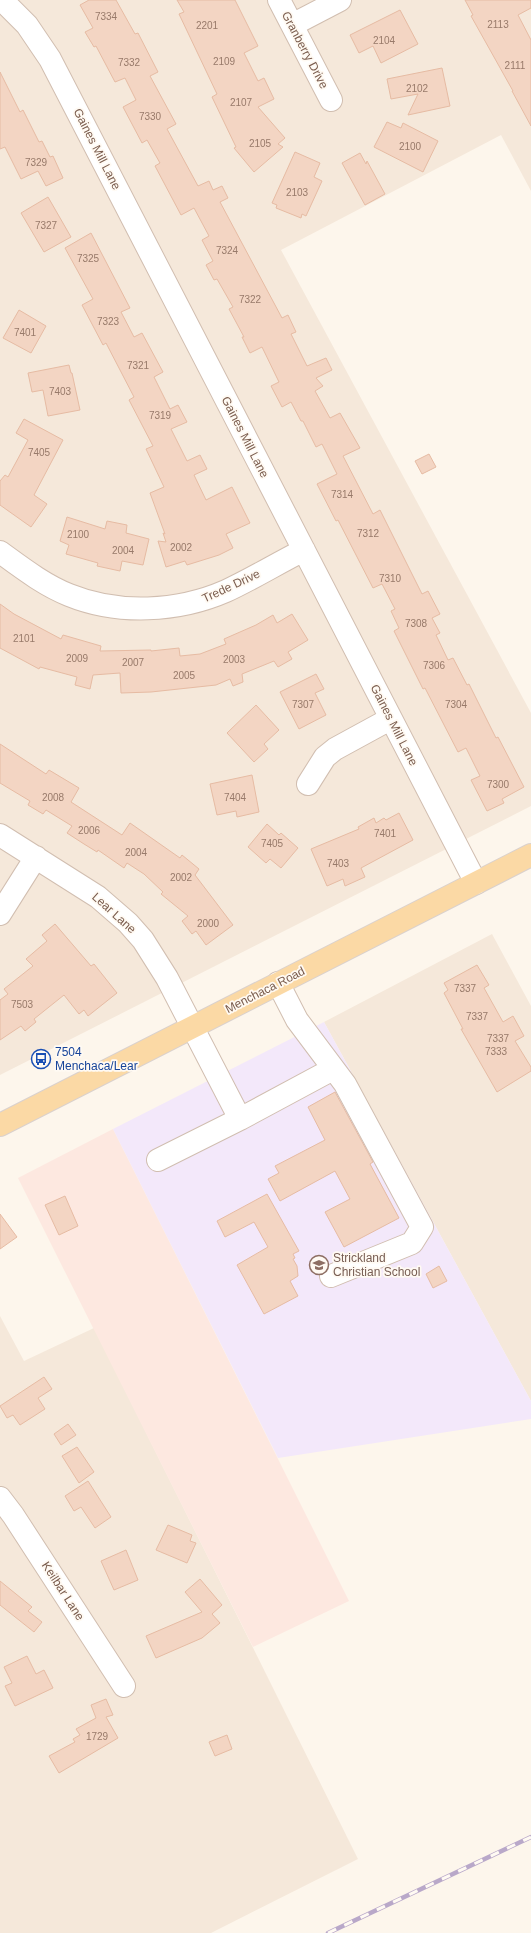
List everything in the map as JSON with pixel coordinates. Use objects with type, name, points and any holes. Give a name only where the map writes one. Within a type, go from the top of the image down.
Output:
[{"type":"main road","name":"Menchaca Road","points":[[0,1125],[531,855]]},
{"type":"street","name":"Gaines Mill Lane","points":[[2,0],[26,25],[50,59],[476,883]]},
{"type":"street","name":"Granberry Drive","points":[[279,0],[331,100]]},
{"type":"street","points":[[292,25],[340,0]]},
{"type":"street","name":"Trede Drive","points":[[0,552],[44,583],[69,595],[98,604],[148,608],[195,602],[226,591],[304,550]]},
{"type":"street","points":[[308,784],[325,757],[335,749],[390,719]]},
{"type":"street","name":"Lear Lane","points":[[0,835],[98,897],[128,923],[158,961],[240,1119]]},
{"type":"street","points":[[0,914],[36,857]]},
{"type":"street","points":[[278,983],[297,1020],[344,1084],[422,1227],[412,1243],[331,1276]]},
{"type":"street","points":[[158,1160],[240,1119],[333,1068]]},
{"type":"street","name":"Keilbar Lane","points":[[0,1498],[14,1515],[124,1686]]},
{"type":"shaded area","points":[[0,0],[531,0],[531,191],[501,135],[281,250],[531,713],[531,806],[0,1075]]},
{"type":"shaded area","points":[[492,934],[531,1006],[531,1401],[324,1022]]},
{"type":"shaded area","name":"Strickland Christian School","points":[[324,1022],[531,1401],[531,1419],[278,1458],[113,1129]]},
{"type":"shaded area","points":[[113,1129],[349,1601],[253,1647],[18,1178]]},
{"type":"shaded area","points":[[0,1316],[24,1361],[94,1328],[358,1859],[211,1933],[0,1933]]},
{"type":"building","points":[[89,0],[116,0],[135,34],[138,33],[158,72],[150,76],[176,124],[167,129],[198,186],[209,181],[213,190],[222,186],[228,198],[220,202],[282,318],[288,315],[296,332],[291,334],[307,366],[326,358],[332,370],[316,378],[323,386],[315,391],[330,418],[340,413],[360,448],[343,456],[373,514],[380,510],[422,594],[428,591],[440,614],[432,618],[440,633],[436,635],[448,660],[453,658],[467,685],[469,684],[496,738],[498,737],[524,787],[502,799],[504,803],[487,811],[471,780],[480,776],[466,748],[458,752],[425,688],[423,689],[394,631],[399,628],[391,611],[395,609],[382,584],[373,588],[338,520],[336,521],[317,484],[337,474],[322,444],[316,447],[303,421],[301,421],[291,402],[282,407],[271,386],[279,382],[262,347],[250,353],[242,337],[244,337],[229,309],[233,307],[217,279],[214,280],[206,265],[213,261],[202,240],[209,236],[194,208],[181,215],[155,166],[160,163],[147,140],[142,143],[123,107],[136,100],[125,78],[115,82],[96,46],[94,47],[85,32],[93,28],[80,5]]},
{"type":"building","points":[[177,0],[235,0],[258,46],[244,53],[258,81],[264,78],[274,99],[258,107],[285,138],[278,144],[283,147],[254,172],[234,148],[236,147],[212,97],[217,94],[179,14],[184,12]]},
{"type":"building","points":[[465,0],[531,0],[531,8],[518,15],[531,40],[531,126],[471,16],[473,15]]},
{"type":"building","points":[[400,10],[418,44],[381,63],[373,46],[359,53],[350,35]]},
{"type":"building","points":[[442,68],[450,106],[408,115],[418,94],[391,99],[387,79]]},
{"type":"building","points":[[0,72],[20,112],[23,110],[39,142],[42,141],[50,157],[53,156],[63,178],[46,186],[38,171],[21,179],[5,147],[0,149]]},
{"type":"building","points":[[387,122],[401,128],[403,123],[438,141],[423,172],[374,147]]},
{"type":"building","points":[[295,152],[320,163],[314,177],[322,181],[306,216],[302,214],[301,218],[276,208],[277,205],[272,203]]},
{"type":"building","points":[[360,153],[366,164],[367,161],[385,194],[365,205],[342,163]]},
{"type":"building","points":[[48,197],[71,237],[44,252],[21,213]]},
{"type":"building","points":[[91,233],[130,308],[121,312],[134,337],[142,333],[163,372],[154,377],[170,409],[178,405],[187,422],[171,429],[187,461],[200,455],[207,469],[194,475],[206,500],[232,487],[250,523],[226,534],[233,548],[219,555],[187,565],[185,561],[166,567],[158,541],[166,542],[163,533],[165,534],[150,493],[164,487],[146,449],[153,446],[129,400],[134,397],[106,343],[103,345],[82,305],[93,299],[65,248]]},
{"type":"building","points":[[19,310],[46,326],[31,353],[3,338]]},
{"type":"building","points":[[69,365],[80,410],[48,416],[43,390],[32,392],[28,373]]},
{"type":"building","points":[[24,419],[63,440],[34,495],[47,504],[31,527],[0,505],[0,481],[5,475],[8,477],[28,440],[16,433]]},
{"type":"building","points":[[429,454],[436,467],[422,474],[415,461]]},
{"type":"building","points":[[67,517],[105,529],[107,521],[127,525],[126,533],[149,539],[143,565],[122,561],[120,571],[97,566],[98,563],[66,554],[69,545],[60,541]]},
{"type":"building","points":[[0,604],[14,614],[61,639],[63,635],[101,646],[100,651],[151,651],[179,648],[180,656],[200,654],[226,644],[224,639],[256,625],[273,615],[277,623],[292,614],[308,640],[288,652],[292,659],[278,667],[274,661],[242,674],[243,682],[233,686],[230,679],[216,685],[151,692],[121,693],[120,673],[93,675],[90,689],[75,685],[77,677],[40,667],[39,669],[0,648]]},
{"type":"building","points":[[316,674],[324,689],[315,693],[326,715],[299,729],[280,692]]},
{"type":"building","points":[[256,705],[279,730],[264,744],[268,749],[254,762],[227,733]]},
{"type":"building","points":[[0,744],[46,774],[49,770],[79,788],[71,802],[122,835],[130,823],[180,858],[182,855],[199,869],[195,875],[233,925],[206,945],[196,931],[192,934],[182,921],[188,916],[161,894],[163,892],[144,874],[127,863],[124,868],[98,850],[97,852],[84,844],[67,833],[72,826],[46,810],[43,814],[28,805],[30,801],[0,783]]},
{"type":"building","points":[[252,775],[259,812],[237,817],[236,811],[217,815],[210,784]]},
{"type":"building","points":[[399,813],[413,840],[361,868],[365,877],[345,886],[343,879],[327,886],[311,849],[359,829],[358,827],[374,818],[376,823],[384,818],[386,820]]},
{"type":"building","points":[[267,824],[279,835],[281,833],[298,848],[281,868],[270,859],[266,863],[248,847]]},
{"type":"building","points":[[55,924],[91,966],[94,964],[117,993],[88,1016],[84,1010],[79,1014],[64,995],[34,1019],[36,1022],[25,1031],[21,1026],[0,1040],[0,1000],[8,994],[4,989],[33,966],[26,959],[47,941],[42,935]]},
{"type":"building","points":[[477,965],[489,985],[484,988],[503,1022],[513,1016],[524,1036],[515,1041],[531,1067],[531,1071],[497,1092],[461,1029],[463,1029],[444,993],[448,990],[444,983]]},
{"type":"building","points":[[335,1092],[373,1162],[370,1164],[399,1218],[344,1247],[325,1212],[350,1199],[335,1171],[280,1201],[268,1179],[279,1173],[275,1166],[325,1140],[308,1107]]},
{"type":"building","points":[[267,1194],[299,1251],[293,1254],[295,1258],[293,1259],[297,1266],[298,1276],[290,1281],[298,1296],[264,1314],[237,1265],[268,1247],[254,1222],[225,1237],[217,1221]]},
{"type":"building","points":[[65,1196],[78,1226],[59,1235],[45,1205]]},
{"type":"building","points":[[0,1214],[17,1237],[0,1249]]},
{"type":"building","points":[[439,1266],[447,1281],[433,1288],[426,1274]]},
{"type":"building","points":[[44,1377],[52,1389],[38,1398],[45,1409],[20,1425],[13,1415],[7,1418],[0,1406]]},
{"type":"building","points":[[68,1424],[76,1435],[61,1445],[54,1434]]},
{"type":"building","points":[[77,1447],[94,1472],[79,1483],[62,1456]]},
{"type":"building","points":[[88,1481],[111,1517],[95,1528],[81,1507],[74,1511],[65,1496]]},
{"type":"building","points":[[168,1525],[192,1535],[190,1541],[196,1543],[187,1563],[156,1550]]},
{"type":"building","points":[[126,1550],[138,1580],[114,1590],[101,1561]]},
{"type":"building","points":[[200,1579],[222,1605],[212,1614],[220,1623],[202,1638],[156,1658],[146,1636],[202,1612],[185,1592]]},
{"type":"building","points":[[0,1581],[32,1607],[28,1611],[42,1622],[34,1632],[0,1605]]},
{"type":"building","points":[[27,1656],[36,1674],[44,1670],[53,1688],[15,1706],[5,1686],[12,1683],[4,1667]]},
{"type":"building","points":[[106,1699],[113,1715],[106,1717],[118,1738],[59,1773],[49,1756],[75,1742],[73,1739],[80,1735],[76,1729],[96,1718],[91,1705]]},
{"type":"building","points":[[227,1735],[232,1749],[215,1756],[209,1742]]},
{"type":"railway","points":[[328,1933],[531,1837]]},
{"type":"place","name":"7504 Menchaca/Lear","points":[[41,1059]]},
{"type":"place","name":"Strickland Christian School","points":[[319,1265]]}]
